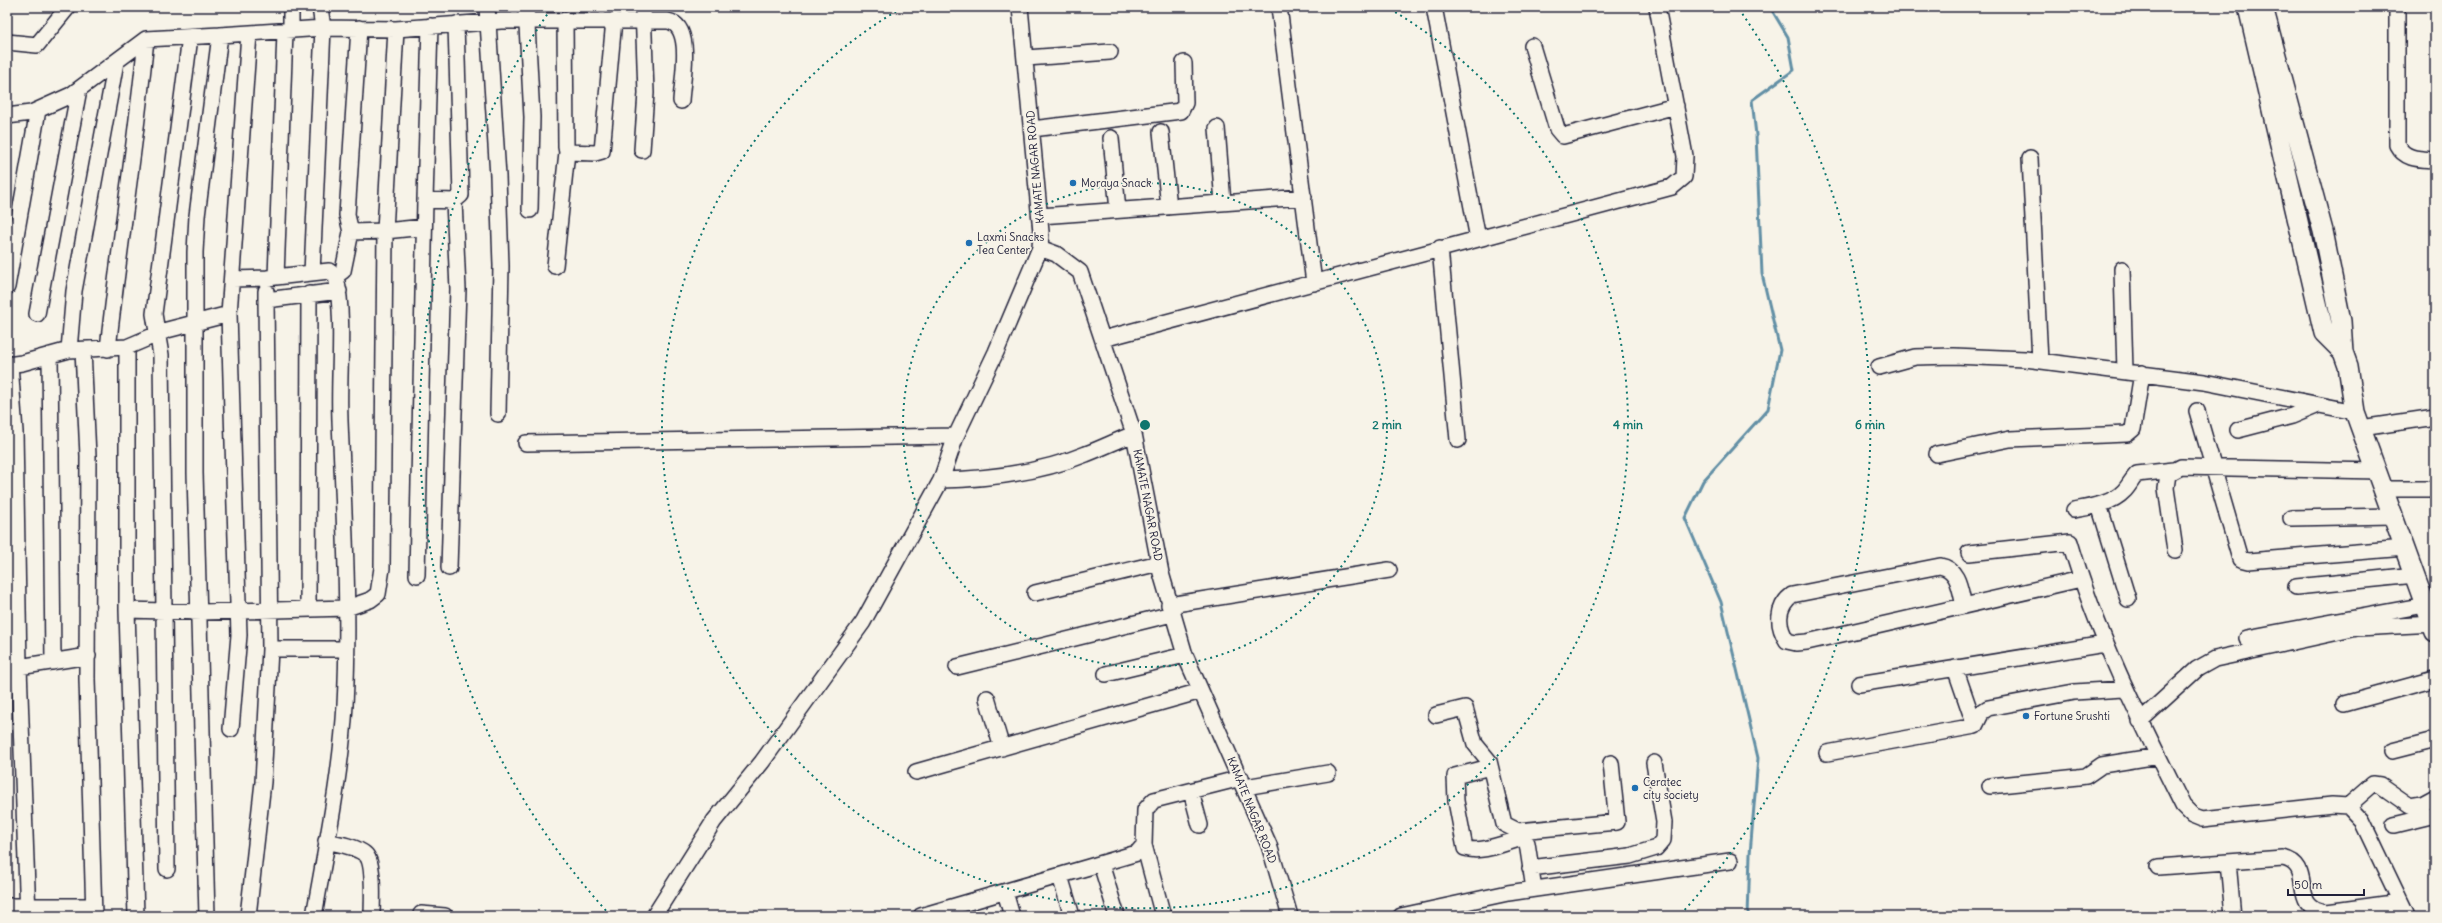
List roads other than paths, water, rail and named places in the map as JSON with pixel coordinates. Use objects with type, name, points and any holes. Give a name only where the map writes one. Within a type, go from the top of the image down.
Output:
[{"type":"main road","points":[[2248,7],[2324,332],[2343,352]]},
{"type":"main road","points":[[2263,7],[2323,231],[2341,321],[2343,352],[2348,366],[2358,420],[2434,627]]},
{"type":"street","points":[[7,42],[37,45],[68,7]]},
{"type":"street","points":[[248,916],[263,782],[270,649],[266,300],[271,278],[288,31],[291,7]]},
{"type":"street","points":[[312,273],[323,28],[320,7]]},
{"type":"street","name":"KAMATE NAGAR ROAD","points":[[1020,7],[1040,216],[1040,248],[1056,254],[1080,272],[1134,434],[1159,563],[1170,609],[1185,655],[1243,783],[1269,845],[1290,916]]},
{"type":"street","points":[[1279,7],[1314,283]]},
{"type":"street","points":[[1434,7],[1478,239]]},
{"type":"street","points":[[1103,339],[1478,239],[1678,183],[1684,177],[1686,167],[1657,7]]},
{"type":"street","points":[[2397,7],[2397,145],[2401,152],[2406,156],[2435,160]]},
{"type":"street","points":[[488,14],[500,258],[498,414]]},
{"type":"street","points":[[7,116],[31,113],[79,89],[146,39],[249,34],[323,28],[396,29],[456,24],[488,14],[527,14],[565,20],[614,20],[643,14],[675,22],[682,30],[685,44],[681,101]]},
{"type":"street","points":[[527,14],[532,117],[530,210]]},
{"type":"street","points":[[642,150],[646,92],[643,14]]},
{"type":"street","points":[[555,266],[567,152],[565,20]]},
{"type":"street","points":[[567,152],[573,154],[602,151],[614,20]]},
{"type":"street","points":[[425,200],[454,201],[461,196],[456,24]]},
{"type":"street","points":[[417,575],[424,227],[430,26]]},
{"type":"street","points":[[336,276],[343,271],[351,232],[347,215],[360,28]]},
{"type":"street","points":[[127,610],[197,612],[347,608],[370,600],[378,594],[382,576],[384,231],[396,29]]},
{"type":"street","points":[[231,729],[239,635],[237,611],[229,314],[249,34]]},
{"type":"street","points":[[207,916],[197,612],[195,321],[197,216],[220,35]]},
{"type":"street","points":[[167,869],[161,355],[156,335],[154,314],[164,222],[190,37]]},
{"type":"street","points":[[108,349],[122,231],[129,198],[146,39]]},
{"type":"street","points":[[1532,46],[1557,129],[1564,136],[1676,106]]},
{"type":"street","points":[[1026,58],[1110,52]]},
{"type":"street","points":[[7,906],[28,911],[93,911],[88,656],[88,456],[76,350],[74,291],[116,62]]},
{"type":"street","points":[[1032,129],[1181,111],[1185,103],[1184,63]]},
{"type":"street","points":[[37,314],[79,89]]},
{"type":"street","points":[[7,287],[38,110]]},
{"type":"street","points":[[1216,128],[1223,203]]},
{"type":"street","points":[[1161,132],[1169,206]]},
{"type":"street","points":[[1111,138],[1118,210]]},
{"type":"street","points":[[2030,158],[2040,361]]},
{"type":"street","points":[[1040,216],[1304,197]]},
{"type":"street","points":[[449,568],[458,304],[454,201]]},
{"type":"street","points":[[351,232],[384,231],[424,227]]},
{"type":"street","points":[[654,916],[714,821],[762,762],[863,622],[941,480],[956,436],[996,352],[1040,248]]},
{"type":"street","points":[[1440,248],[1458,440]]},
{"type":"street","points":[[2122,269],[2125,371]]},
{"type":"street","points":[[232,279],[271,278],[329,271],[336,276],[342,311],[340,416],[347,608],[345,706],[314,916]]},
{"type":"street","points":[[266,300],[339,291]]},
{"type":"street","points":[[308,609],[309,294]]},
{"type":"street","points":[[28,911],[19,667],[15,432],[9,364],[76,350],[127,347],[195,321],[229,314]]},
{"type":"street","points":[[127,347],[127,610],[136,916]]},
{"type":"street","points":[[50,355],[53,662]]},
{"type":"street","points":[[1879,368],[1915,357],[1954,356],[2040,361],[2204,382],[2316,406],[2358,420],[2435,417]]},
{"type":"street","points":[[1937,454],[2010,439],[2127,434],[2133,429],[2142,373]]},
{"type":"street","points":[[2238,430],[2292,416],[2316,406]]},
{"type":"street","points":[[2197,411],[2215,468],[2240,559],[2248,561],[2405,548]]},
{"type":"street","points":[[941,480],[985,479],[1013,475],[1085,455],[1134,434]]},
{"type":"street","points":[[526,443],[956,436]]},
{"type":"street","points":[[2176,550],[2166,488],[2168,474],[2181,467],[2377,471]]},
{"type":"street","points":[[2074,510],[2099,505],[2124,491],[2137,474],[2174,470]]},
{"type":"street","points":[[2384,489],[2435,489]]},
{"type":"street","points":[[2099,505],[2128,599]]},
{"type":"street","points":[[2291,518],[2393,516]]},
{"type":"street","points":[[1968,553],[2070,542],[2080,579],[2124,689],[2183,806],[2192,815],[2202,819],[2332,805],[2348,806],[2362,821],[2404,910]]},
{"type":"street","points":[[1035,593],[1159,563]]},
{"type":"street","points":[[1964,606],[1956,576],[1947,567],[1940,566],[1792,595],[1785,600],[1780,611],[1779,623],[1787,641],[1796,643],[1807,642],[1964,606],[2080,579]]},
{"type":"street","points":[[957,667],[1170,609],[1389,570]]},
{"type":"street","points":[[2296,587],[2415,575]]},
{"type":"street","points":[[2247,638],[2425,605]]},
{"type":"street","points":[[2140,721],[2197,668],[2215,659],[2357,628],[2434,627]]},
{"type":"street","points":[[1859,684],[2105,644]]},
{"type":"street","points":[[270,649],[346,649]]},
{"type":"street","points":[[1106,674],[1185,655]]},
{"type":"street","points":[[19,667],[88,656]]},
{"type":"street","points":[[1955,668],[1975,726]]},
{"type":"street","points":[[2344,704],[2435,679]]},
{"type":"street","points":[[1975,726],[1982,712],[1988,708],[2074,692],[2124,689]]},
{"type":"street","points":[[916,772],[1201,691]]},
{"type":"street","points":[[987,698],[1002,748]]},
{"type":"street","points":[[1436,715],[1465,708],[1475,744],[1489,761],[1504,824],[1521,835],[1527,843],[1534,889]]},
{"type":"street","points":[[1827,753],[1975,726]]},
{"type":"street","points":[[2392,751],[2435,740]]},
{"type":"street","points":[[1990,786],[2086,776],[2102,765],[2158,756]]},
{"type":"street","points":[[1490,767],[1455,776],[1456,801],[1465,848],[1472,850],[1486,848],[1521,835],[1617,822],[1611,763]]},
{"type":"street","points":[[1530,868],[1630,856],[1656,848],[1663,840],[1664,822],[1654,763]]},
{"type":"street","points":[[1163,916],[1144,845],[1145,810],[1150,803],[1154,800],[1191,791],[1328,773]]},
{"type":"street","points":[[2348,806],[2373,784],[2380,784],[2410,806],[2422,804],[2435,797]]},
{"type":"street","points":[[1191,791],[1200,825]]},
{"type":"street","points":[[2394,825],[2435,815]]},
{"type":"street","points":[[326,841],[351,847],[366,855],[371,866],[372,916]]},
{"type":"street","points":[[921,916],[949,912],[1005,892],[1137,853],[1144,845]]},
{"type":"street","points":[[2158,867],[2284,858],[2292,860],[2299,868],[2304,898],[2316,910],[2328,912],[2404,910]]},
{"type":"street","points":[[1401,916],[1534,889],[1730,861]]},
{"type":"street","points":[[2228,862],[2233,916]]},
{"type":"street","points":[[1101,864],[1117,916]]},
{"type":"street","points":[[1060,876],[1072,916]]},
{"type":"street","points":[[1005,892],[1012,916]]},
{"type":"street","points":[[2376,916],[2404,910]]},
{"type":"street","points":[[421,914],[446,916]]},
{"type":"waterway","points":[[1748,916],[1750,854],[1758,758],[1721,602],[1685,518],[1703,481],[1768,409],[1780,350],[1762,274],[1756,135],[1752,100],[1794,70],[1788,37],[1770,7]]},
{"type":"place","name":"Moraya Snack","points":[[1073,183]]},
{"type":"place","name":"Laxmi Snacks Tea Center","points":[[969,243]]},
{"type":"place","name":"Fortune Srushti","points":[[2026,716]]},
{"type":"place","name":"Ceratec city society","points":[[1635,788]]}]
